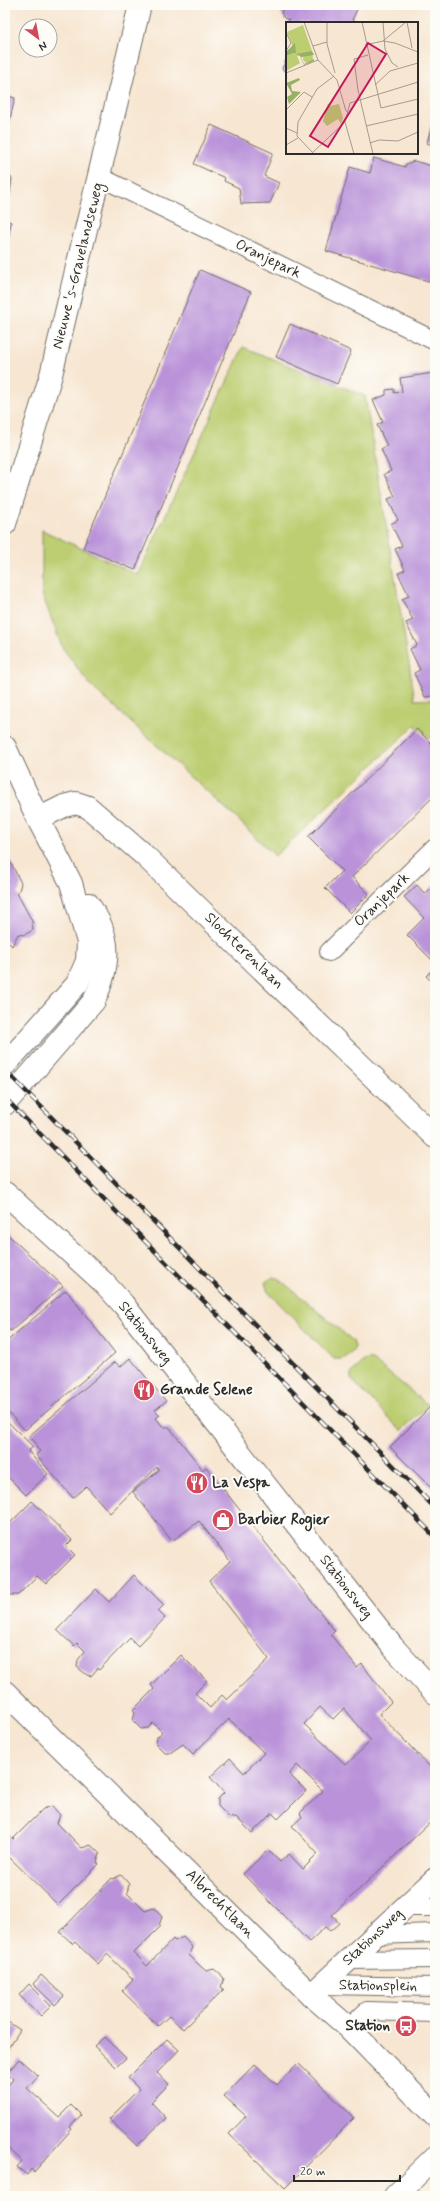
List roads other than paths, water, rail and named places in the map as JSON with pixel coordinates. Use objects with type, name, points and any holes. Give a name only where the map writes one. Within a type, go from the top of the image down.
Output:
[{"type":"street","name":"Nieuwe 's-Gravelandseweg","points":[[5,524],[51,375],[100,177],[140,5]]},
{"type":"street","points":[[5,747],[38,819],[71,883],[94,912],[105,940],[107,965],[94,1001],[5,1104]]},
{"type":"street","name":"Slochterenlaan","points":[[38,819],[64,806],[76,803],[88,806],[145,856],[435,1137]]},
{"type":"street","points":[[5,1065],[78,984],[87,961],[88,942],[71,883]]},
{"type":"street","name":"Stationsweg","points":[[5,1193],[104,1283],[123,1304],[393,1647],[435,1694]]},
{"type":"street","name":"Albrechtlaan","points":[[5,1692],[316,1990],[349,2028],[435,2116]]},
{"type":"street","name":"Stationsweg","points":[[316,1990],[435,1878]]},
{"type":"street","points":[[395,2196],[435,2158]]},
{"type":"lane","name":"Oranjepark","points":[[100,177],[435,341]]},
{"type":"lane","name":"Oranjepark","points":[[329,952],[435,848]]},
{"type":"lane","points":[[405,1907],[435,1907]]},
{"type":"lane","points":[[375,1935],[435,1933]]},
{"type":"lane","name":"Stationsplein","points":[[349,1960],[435,1958]]},
{"type":"lane","name":"Stationsplein","points":[[316,1990],[435,1987]]},
{"type":"lane","name":"Stationsplein","points":[[349,2028],[367,2011],[435,2013]]},
{"type":"railway","points":[[5,1070],[435,1508]]},
{"type":"railway","points":[[5,1098],[435,1537]]},
{"type":"place","name":"Grande Selene","points":[[144,1390]]},
{"type":"place","name":"La Vespa","points":[[197,1483]]},
{"type":"place","name":"Barbier Rogier","points":[[223,1520]]},
{"type":"place","name":"Station","points":[[406,2026]]}]
